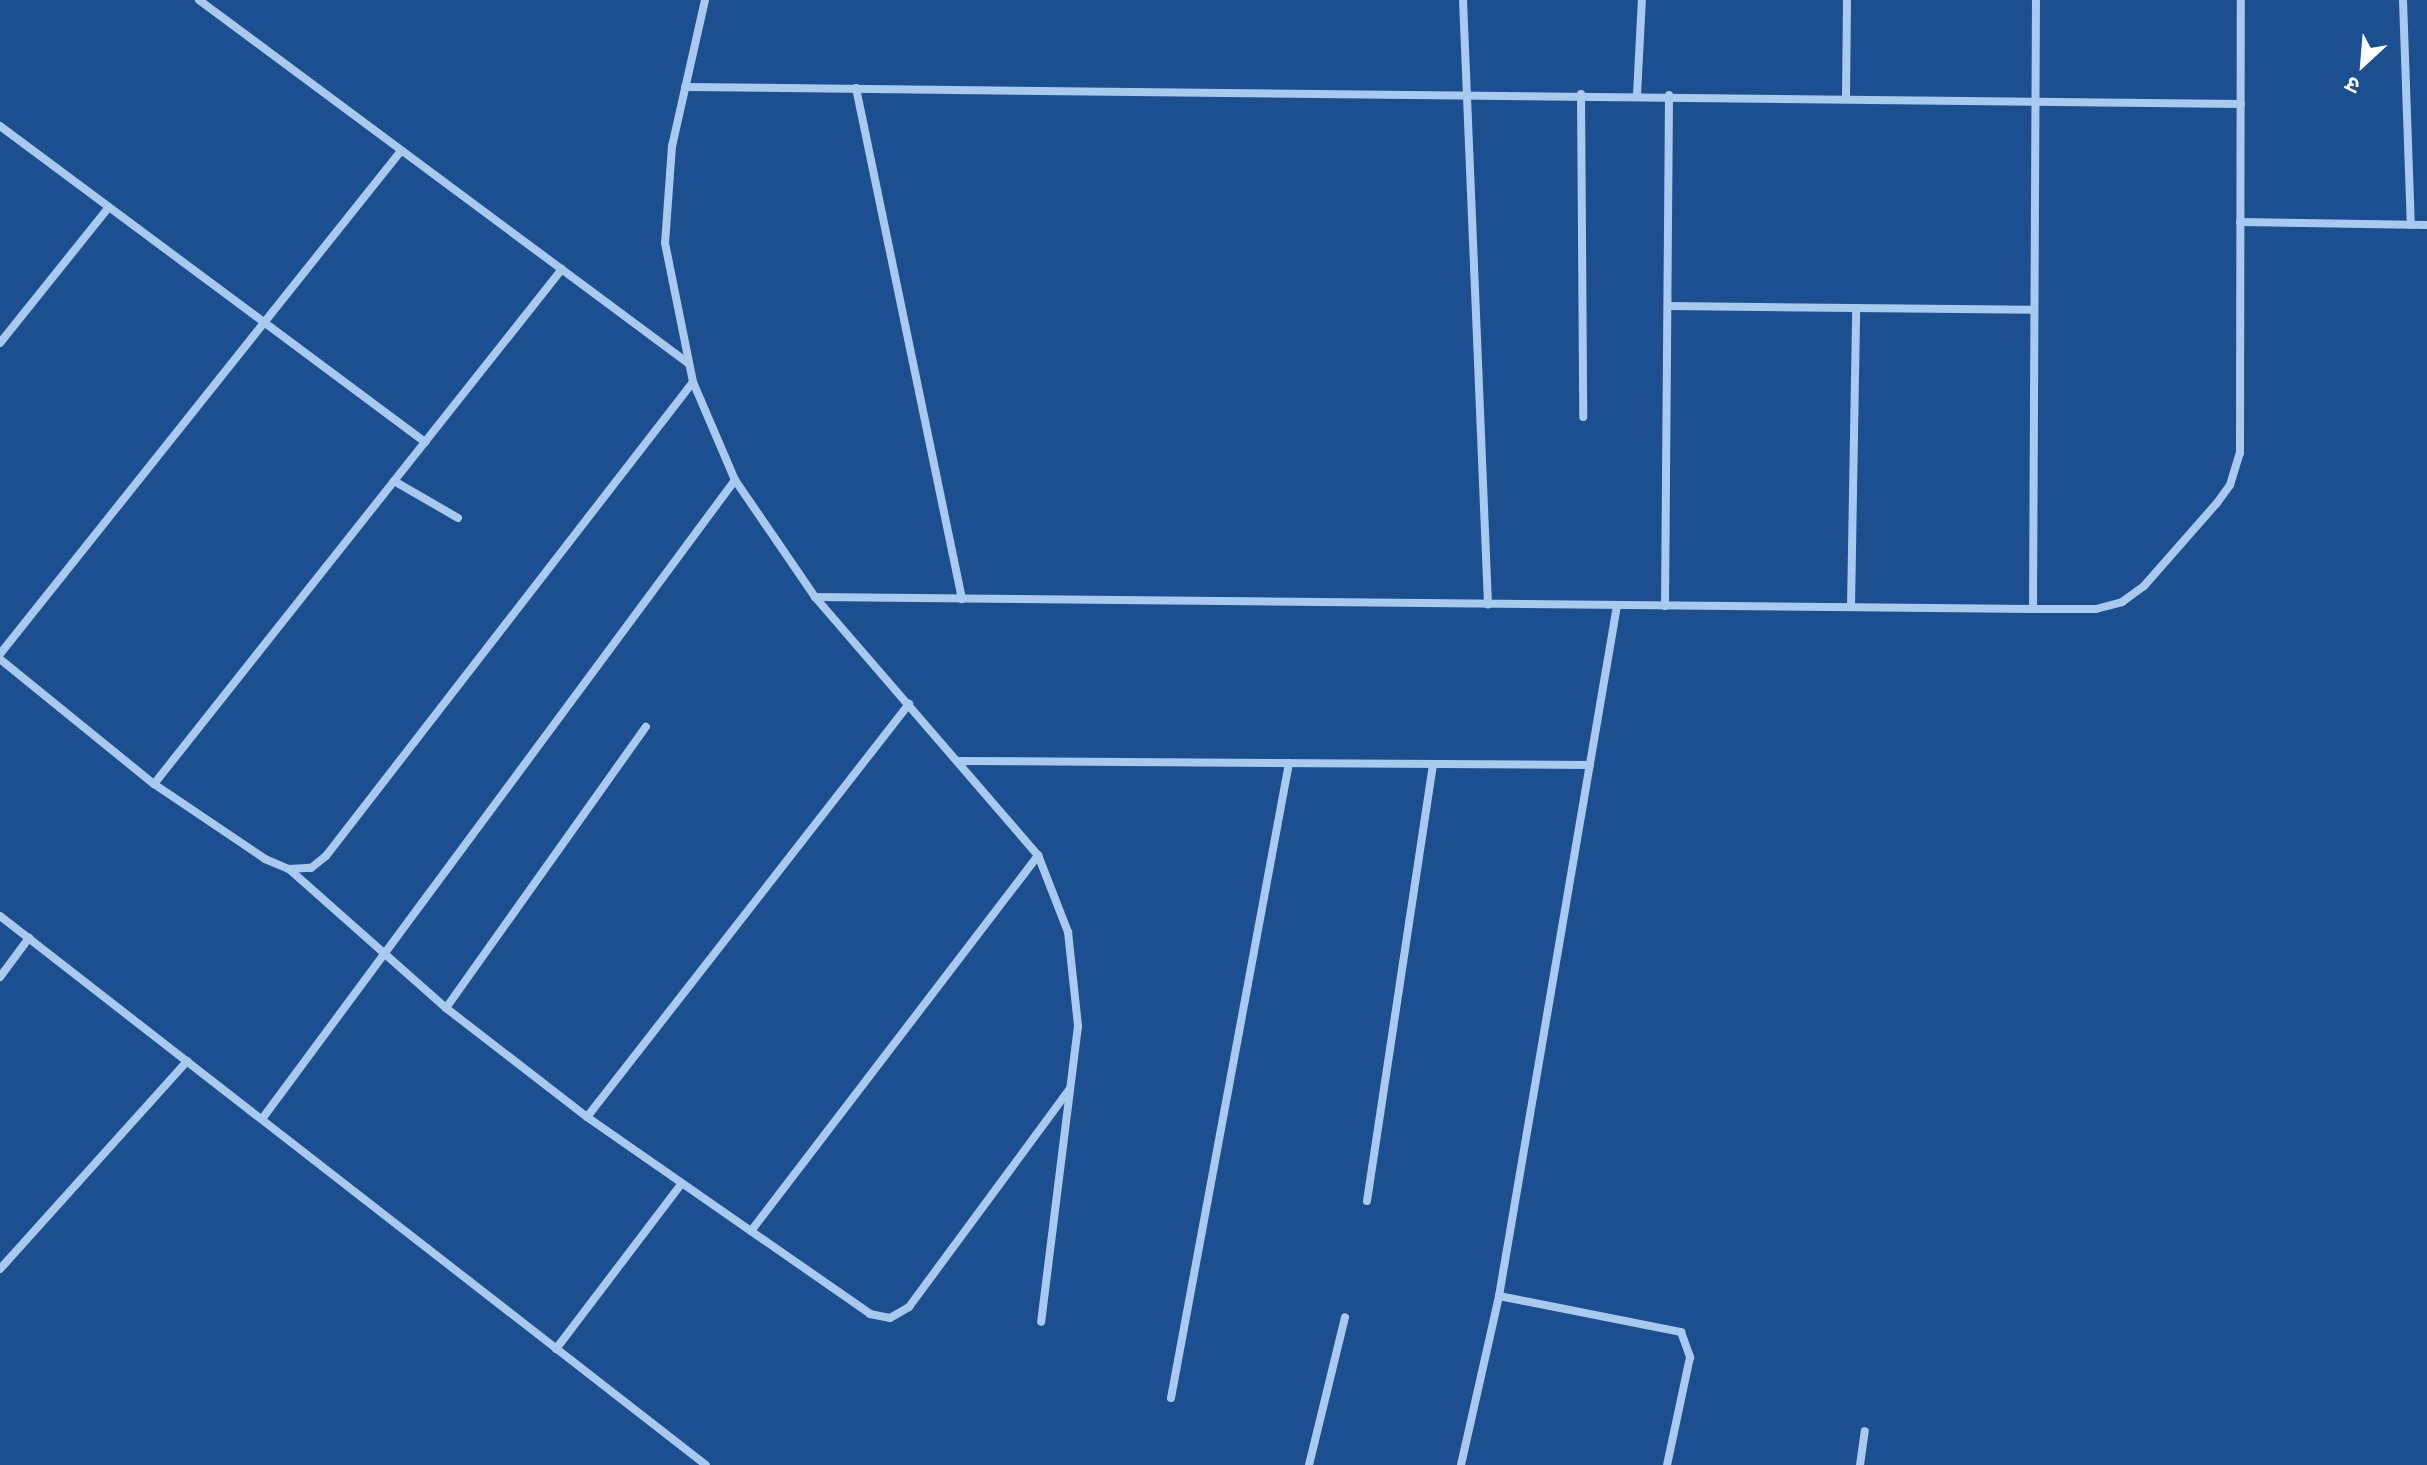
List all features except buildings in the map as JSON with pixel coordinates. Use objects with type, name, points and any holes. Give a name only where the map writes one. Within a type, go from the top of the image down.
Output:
[{"type":"street","points":[[199,0],[688,363]]},
{"type":"street","points":[[705,0],[672,146],[665,243],[693,382],[735,480],[815,597],[1038,855],[1068,932],[1078,1026],[1041,1322]]},
{"type":"street","points":[[1463,0],[1488,604]]},
{"type":"street","points":[[1637,94],[1642,0]]},
{"type":"street","points":[[1846,97],[1847,0]]},
{"type":"street","points":[[2033,609],[2033,101],[2036,0]]},
{"type":"street","points":[[815,597],[2033,609],[2096,609],[2122,602],[2144,586],[2230,485],[2240,453],[2241,0]]},
{"type":"street","points":[[2403,0],[2411,225]]},
{"type":"street","points":[[685,87],[1467,92],[2241,104]]},
{"type":"street","points":[[856,88],[962,599]]},
{"type":"street","points":[[1581,94],[1583,417]]},
{"type":"street","points":[[1665,606],[1669,95]]},
{"type":"street","points":[[0,126],[425,442]]},
{"type":"street","points":[[400,152],[268,325],[0,657],[154,784],[265,859],[289,869],[446,1008],[587,1117],[870,1314],[890,1318],[909,1307],[1070,1090]]},
{"type":"street","points":[[0,343],[109,207]]},
{"type":"street","points":[[2240,222],[2427,225]]},
{"type":"street","points":[[154,784],[562,269]]},
{"type":"street","points":[[1668,306],[2033,310]]},
{"type":"street","points":[[1851,607],[1856,308]]},
{"type":"street","points":[[289,869],[311,868],[326,856],[693,382]]},
{"type":"street","points":[[262,1119],[382,952],[735,480]]},
{"type":"street","points":[[394,481],[458,518]]},
{"type":"street","points":[[1461,1465],[1499,1296],[1617,606]]},
{"type":"street","points":[[587,1117],[909,704]]},
{"type":"street","points":[[446,1008],[646,727]]},
{"type":"street","points":[[959,761],[1590,765]]},
{"type":"street","points":[[1171,1398],[1289,763]]},
{"type":"street","points":[[1367,1201],[1433,764]]},
{"type":"street","points":[[751,1231],[1038,855]]},
{"type":"street","points":[[0,916],[706,1465]]},
{"type":"street","points":[[0,977],[29,938]]},
{"type":"street","points":[[0,1269],[187,1061]]},
{"type":"street","points":[[556,1349],[682,1183]]},
{"type":"street","points":[[1499,1296],[1681,1332],[1690,1357],[1667,1465]]},
{"type":"street","points":[[1309,1465],[1345,1317]]},
{"type":"street","points":[[1860,1465],[1865,1431]]}]
